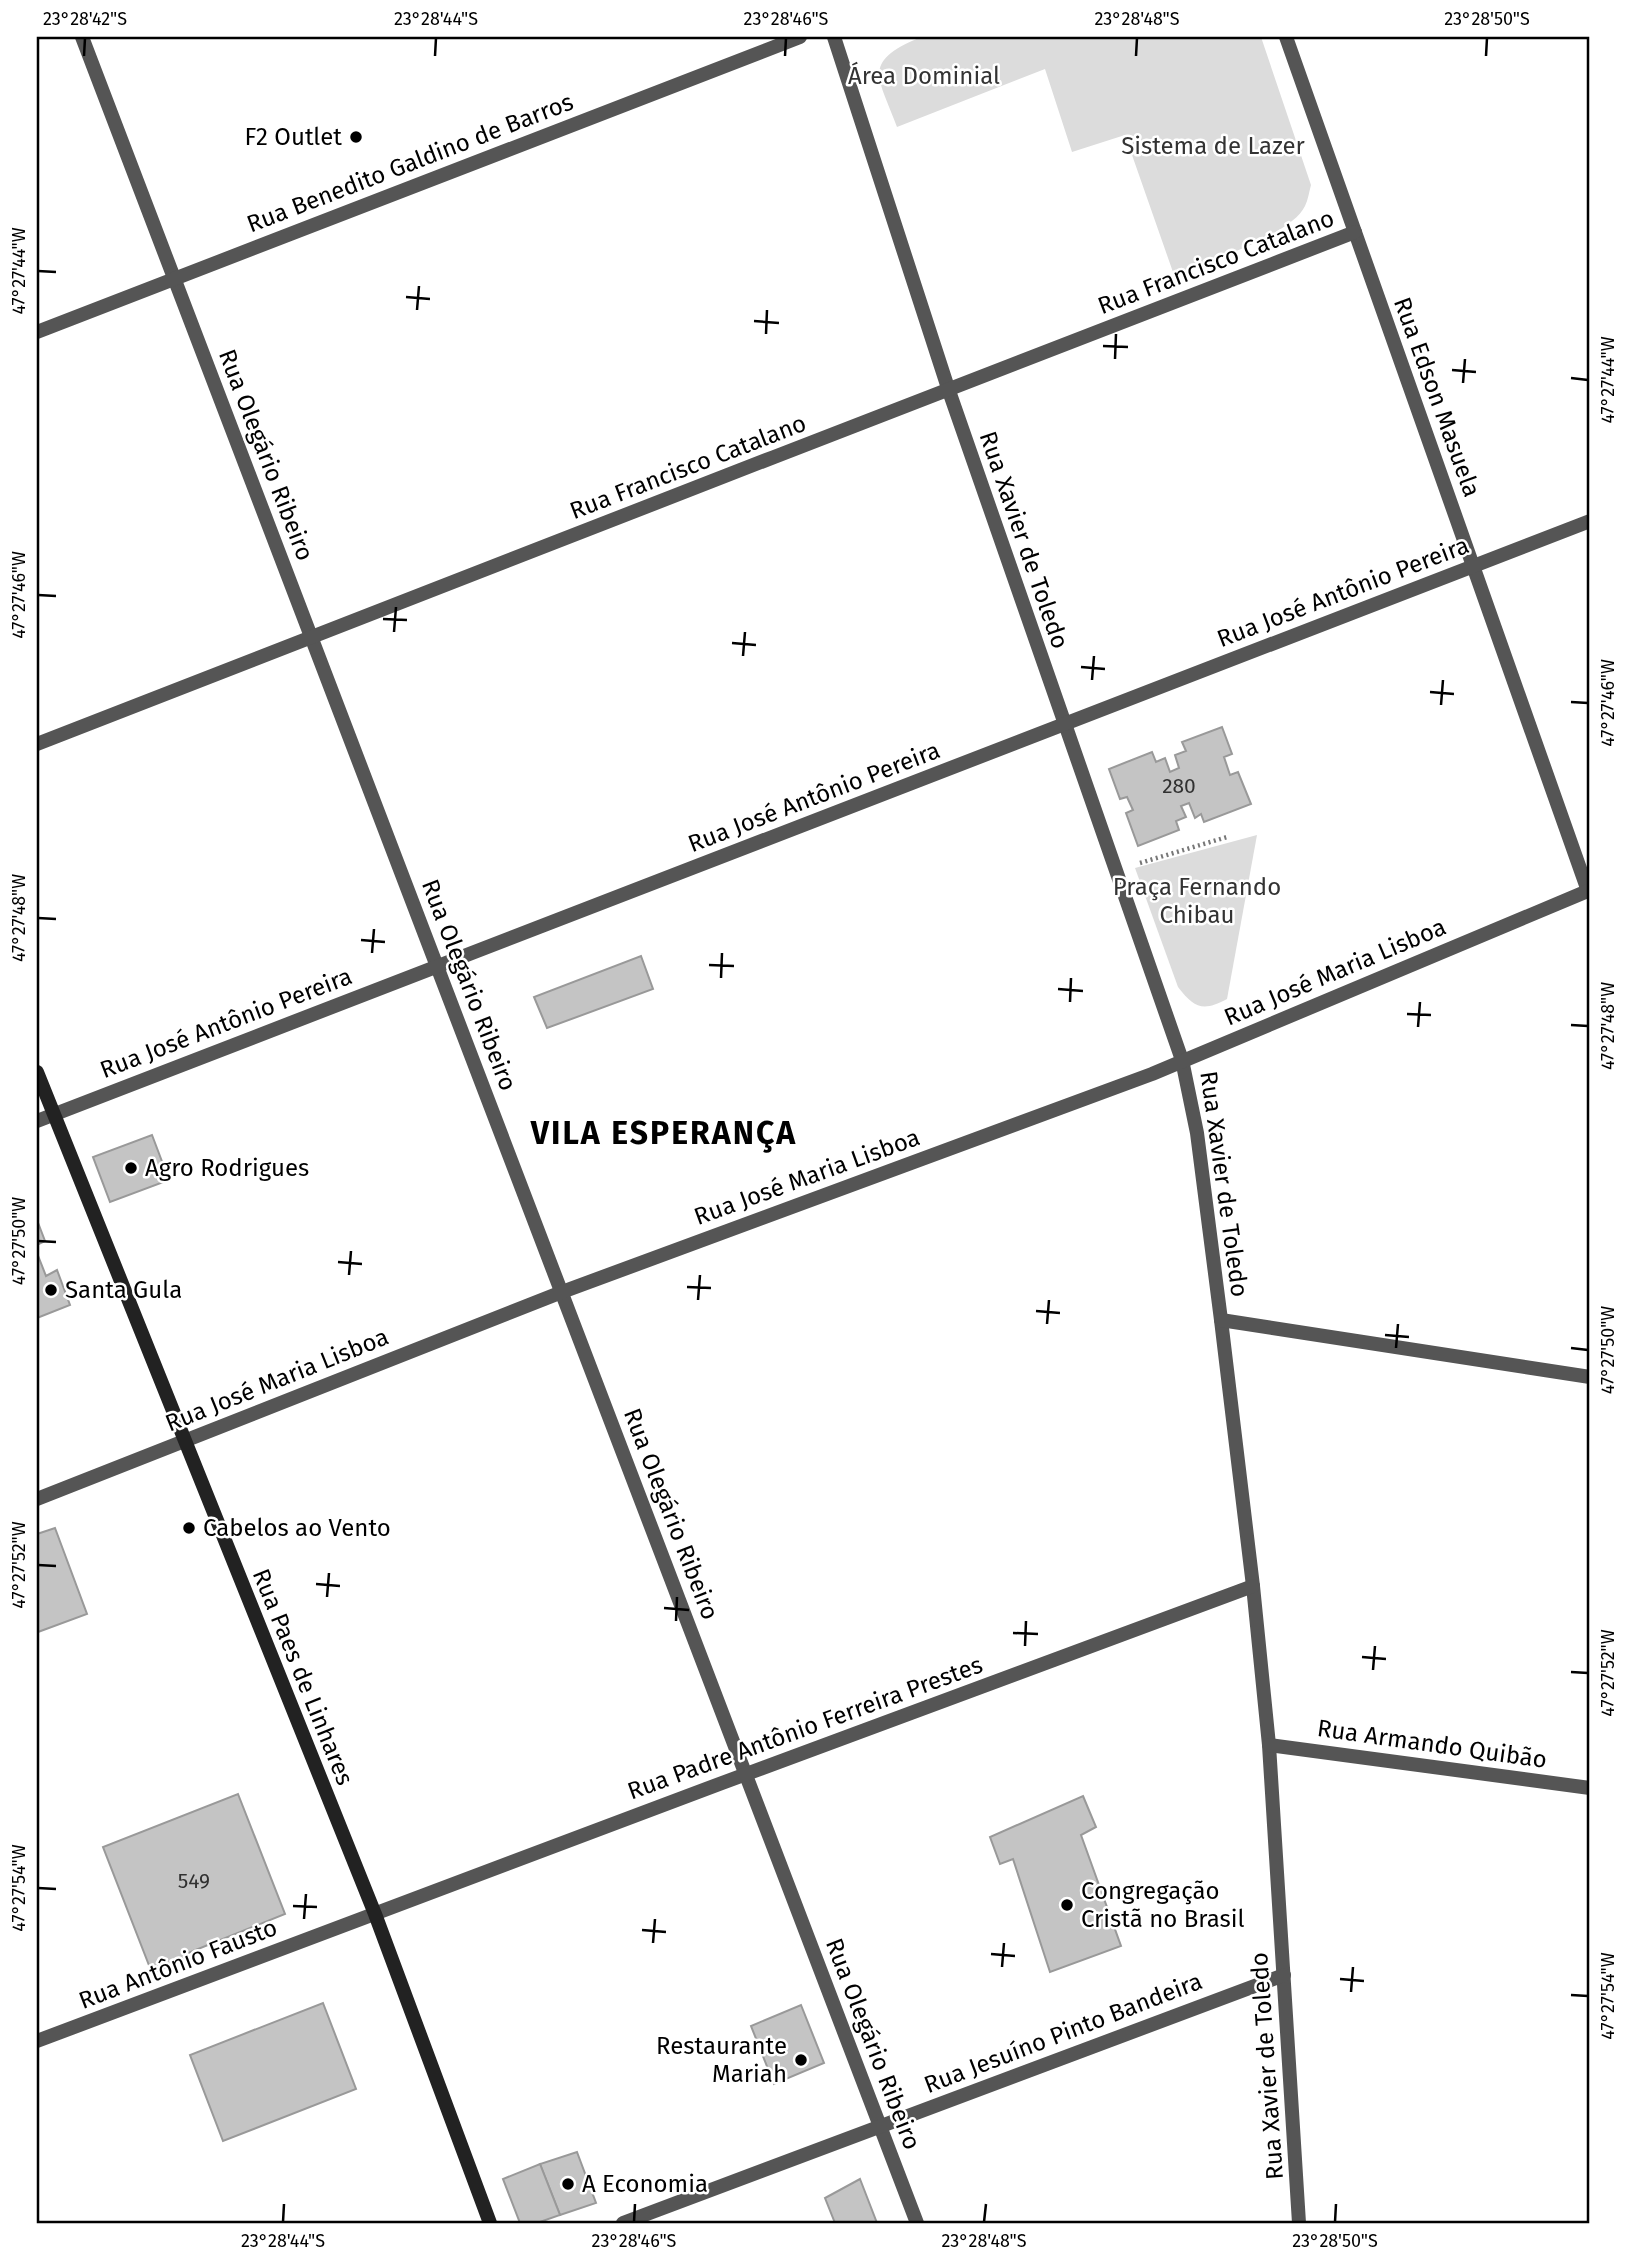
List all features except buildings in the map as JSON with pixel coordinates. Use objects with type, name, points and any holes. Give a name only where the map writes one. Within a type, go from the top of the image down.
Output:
[{"type":"street","name":"Rua Olegário Ribeiro","points":[[82,37],[917,2223]]},
{"type":"street","name":"Rua Benedito Galdino de Barros","points":[[37,332],[800,37]]},
{"type":"street","name":"Rua Xavier de Toledo","points":[[834,37],[949,391],[1182,1060],[1197,1132],[1221,1320],[1269,1745],[1299,2223]]},
{"type":"street","name":"Rua Edson Masuela","points":[[1286,37],[1589,891]]},
{"type":"street","name":"Rua Francisco Catalano","points":[[37,744],[1355,232]]},
{"type":"street","name":"Rua José Antônio Pereira","points":[[37,1121],[1590,521]]},
{"type":"street","name":"Rua José Maria Lisboa","points":[[37,1499],[562,1292],[1152,1074],[1589,891]]},
{"type":"street","name":"Rua Paes de Linhares","points":[[37,1072],[375,1914],[490,2223]]},
{"type":"street","points":[[1221,1320],[1590,1377]]},
{"type":"street","name":"Rua Padre Antônio Ferreira Prestes","points":[[375,1914],[1253,1586]]},
{"type":"street","name":"Rua Armando Quibão","points":[[1269,1745],[1590,1788]]},
{"type":"street","name":"Rua Antônio Fausto","points":[[37,2041],[375,1914]]},
{"type":"street","name":"Rua Jesuíno Pinto Bandeira","points":[[623,2223],[1284,1975]]},
{"type":"path","points":[[1115,870],[1227,837]]},
{"type":"green space","name":"Sistema de Lazer","points":[[921,37],[1261,37],[1311,185],[1306,204],[1297,217],[1266,238],[1174,275],[1125,135],[1072,152],[1045,69],[897,127],[880,83],[879,72],[889,54]]},
{"type":"green space","name":"Praça Fernando Chibau","points":[[1257,835],[1227,999],[1211,1006],[1200,1006],[1189,1000],[1178,987],[1135,868]]},
{"type":"place","name":"F2 Outlet","points":[[356,137]]},
{"type":"place","name":"Agro Rodrigues","points":[[131,1168]]},
{"type":"place","name":"Santa Gula","points":[[51,1290]]},
{"type":"place","name":"Cabelos ao Vento","points":[[189,1528]]},
{"type":"place","name":"Congregação Cristã no Brasil","points":[[1067,1905]]},
{"type":"place","name":"Restaurante Mariah","points":[[801,2060]]},
{"type":"place","name":"A Economia","points":[[568,2184]]},
{"type":"district","name":"VILA ESPERANÇA","points":[[664,1133]]},
{"type":"park label","name":"Área Dominial","points":[[924,76]]}]
